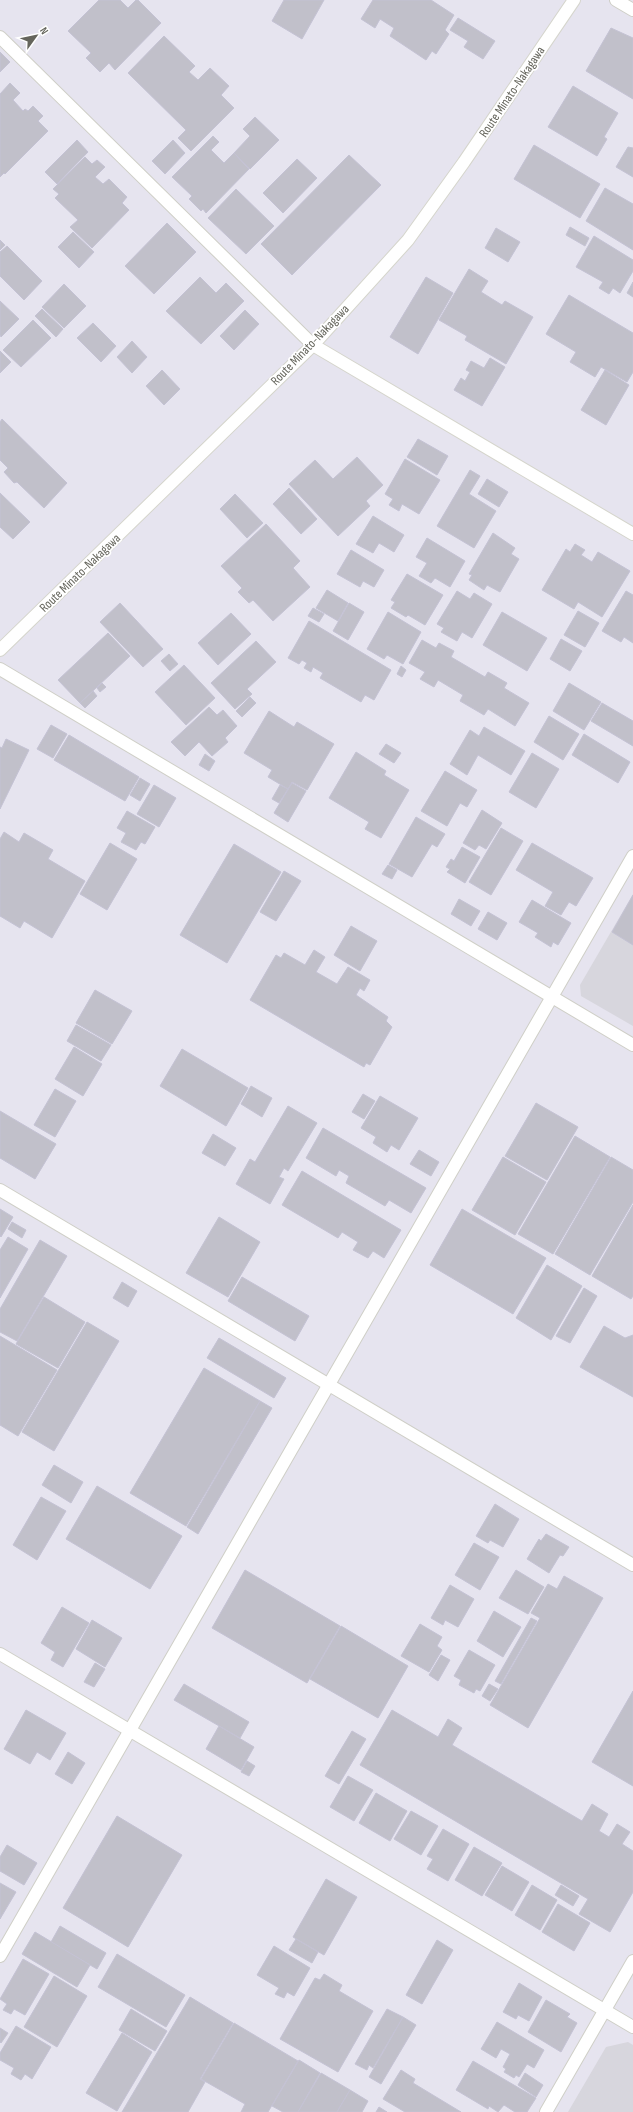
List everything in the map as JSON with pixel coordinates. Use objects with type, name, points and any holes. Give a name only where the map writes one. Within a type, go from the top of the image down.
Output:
[{"type":"street","name":"Route Minato-Nakagawa","points":[[0,650],[313,345],[408,240],[469,156],[574,0]]},
{"type":"street","points":[[616,0],[633,10]]},
{"type":"street","points":[[0,37],[313,345],[633,534]]},
{"type":"street","points":[[0,669],[633,1045]]},
{"type":"street","points":[[0,1956],[633,856]]},
{"type":"street","points":[[0,1190],[633,1565]]},
{"type":"street","points":[[0,1654],[633,2027]]},
{"type":"street","points":[[546,2112],[633,1961]]},
{"type":"shaded area","points":[[633,894],[633,1026],[581,996],[580,985]]},
{"type":"shaded area","points":[[628,2042],[633,2045],[633,2112],[568,2112],[606,2047]]},
{"type":"building","points":[[99,0],[120,0],[128,8],[136,0],[138,0],[161,23],[115,70],[109,63],[100,72],[86,58],[91,53],[68,31]]},
{"type":"building","points":[[284,0],[324,0],[302,39],[272,21]]},
{"type":"building","points":[[373,0],[431,0],[454,15],[445,30],[449,34],[436,54],[432,51],[426,60],[390,36],[394,28],[380,19],[375,28],[361,19]]},
{"type":"building","points":[[458,18],[495,41],[483,59],[464,47],[468,41],[450,30]]},
{"type":"building","points":[[611,28],[633,38],[633,99],[586,71]]},
{"type":"building","points":[[164,36],[195,66],[189,72],[198,80],[210,68],[229,86],[221,95],[234,108],[191,151],[178,138],[186,130],[128,73]]},
{"type":"building","points":[[0,52],[10,62],[0,72]]},
{"type":"building","points":[[10,83],[20,93],[13,100],[23,111],[25,109],[28,111],[33,106],[43,116],[38,121],[48,131],[5,174],[4,173],[0,177],[0,94]]},
{"type":"building","points":[[573,86],[618,113],[604,137],[607,139],[597,156],[548,127]]},
{"type":"building","points":[[255,117],[279,140],[250,169],[234,153],[250,136],[243,129]]},
{"type":"building","points":[[213,136],[219,142],[211,150],[224,163],[234,153],[249,169],[206,213],[203,209],[201,211],[189,199],[192,196],[172,177]]},
{"type":"building","points":[[77,140],[88,152],[57,184],[45,172]]},
{"type":"building","points":[[173,140],[185,153],[165,174],[152,161]]},
{"type":"building","points":[[534,145],[600,184],[580,218],[514,179]]},
{"type":"building","points":[[628,147],[633,148],[633,177],[616,167]]},
{"type":"building","points":[[349,155],[381,185],[292,275],[261,244]]},
{"type":"building","points":[[85,157],[92,164],[97,160],[105,167],[95,177],[103,184],[109,179],[127,197],[122,203],[129,210],[92,248],[70,227],[78,220],[55,198],[59,194],[53,189]]},
{"type":"building","points":[[297,159],[317,178],[283,213],[263,193]]},
{"type":"building","points":[[605,188],[633,204],[633,250],[586,221]]},
{"type":"building","points":[[236,189],[274,226],[246,254],[208,218]]},
{"type":"building","points":[[167,223],[196,252],[154,294],[125,266]]},
{"type":"building","points":[[570,227],[589,238],[585,246],[566,235]]},
{"type":"building","points":[[496,228],[520,242],[508,262],[485,248]]},
{"type":"building","points":[[73,232],[94,252],[79,268],[58,247]]},
{"type":"building","points":[[594,236],[633,260],[633,271],[620,293],[613,288],[609,294],[599,288],[603,282],[576,267]]},
{"type":"building","points":[[0,240],[5,245],[0,250]]},
{"type":"building","points":[[7,246],[42,281],[24,300],[0,276],[0,252]]},
{"type":"building","points":[[469,269],[488,281],[481,292],[502,305],[505,301],[533,317],[506,364],[465,340],[467,336],[439,320]]},
{"type":"building","points":[[200,277],[216,293],[226,283],[244,301],[201,344],[166,311]]},
{"type":"building","points":[[426,277],[453,293],[418,354],[390,337]]},
{"type":"building","points":[[633,282],[633,297],[627,293]]},
{"type":"building","points":[[64,284],[86,306],[64,328],[42,307]]},
{"type":"building","points":[[569,295],[633,333],[633,372],[627,382],[601,367],[595,377],[570,362],[576,352],[546,334]]},
{"type":"building","points":[[0,301],[19,319],[1,337],[0,335]]},
{"type":"building","points":[[42,309],[63,329],[56,337],[35,316]]},
{"type":"building","points":[[245,310],[259,324],[234,350],[220,336]]},
{"type":"building","points":[[33,320],[51,338],[21,367],[3,350]]},
{"type":"building","points":[[93,323],[116,346],[101,362],[77,338]]},
{"type":"building","points":[[132,341],[147,357],[132,373],[117,357]]},
{"type":"building","points":[[0,351],[11,362],[0,373]]},
{"type":"building","points":[[490,358],[505,367],[482,406],[454,390],[461,378],[465,381],[470,372],[466,370],[471,361],[484,368]]},
{"type":"building","points":[[162,370],[180,389],[164,405],[146,386]]},
{"type":"building","points":[[605,370],[629,385],[606,425],[581,410]]},
{"type":"building","points":[[2,419],[67,483],[44,508],[17,482],[14,483],[4,472],[8,468],[0,460],[0,422]]},
{"type":"building","points":[[418,439],[448,456],[437,475],[407,457]]},
{"type":"building","points":[[357,457],[383,485],[366,501],[370,506],[338,536],[289,484],[315,460],[333,479]]},
{"type":"building","points":[[405,459],[440,480],[419,514],[402,504],[399,511],[389,505],[393,499],[385,494]]},
{"type":"building","points":[[470,470],[480,476],[469,494],[496,511],[474,548],[437,526]]},
{"type":"building","points":[[487,479],[508,492],[499,507],[478,494]]},
{"type":"building","points":[[289,488],[317,519],[301,534],[273,504]]},
{"type":"building","points":[[0,493],[30,522],[13,539],[0,527]]},
{"type":"building","points":[[235,494],[263,523],[247,538],[220,509]]},
{"type":"building","points":[[373,516],[404,535],[394,552],[379,543],[373,553],[356,544]]},
{"type":"building","points":[[266,524],[300,561],[293,568],[310,587],[273,621],[253,600],[249,603],[238,592],[242,588],[221,566]]},
{"type":"building","points":[[493,533],[515,548],[511,554],[519,559],[500,592],[487,585],[484,590],[469,580],[472,575],[469,574]]},
{"type":"building","points":[[427,538],[465,561],[450,587],[435,578],[431,583],[419,576],[427,563],[416,557]]},
{"type":"building","points":[[575,544],[585,550],[581,555],[592,562],[598,552],[630,571],[602,617],[578,602],[574,609],[542,590],[566,549],[570,552]]},
{"type":"building","points":[[351,550],[384,570],[374,587],[363,581],[360,587],[337,574]]},
{"type":"building","points":[[407,574],[443,595],[425,625],[408,615],[406,617],[391,608],[395,602],[391,600]]},
{"type":"building","points":[[327,590],[348,603],[338,621],[316,608]]},
{"type":"building","points":[[457,591],[470,599],[474,593],[492,604],[472,638],[462,632],[457,641],[441,632],[444,628],[437,624]]},
{"type":"building","points":[[626,591],[633,595],[633,643],[624,637],[621,642],[602,631]]},
{"type":"building","points":[[120,603],[163,649],[143,667],[100,622]]},
{"type":"building","points":[[349,603],[364,612],[348,640],[333,631]]},
{"type":"building","points":[[313,608],[324,614],[319,622],[308,616]]},
{"type":"building","points":[[578,611],[599,623],[585,647],[564,635]]},
{"type":"building","points":[[388,612],[421,632],[403,664],[387,655],[384,659],[367,649]]},
{"type":"building","points":[[502,612],[547,638],[527,671],[483,645]]},
{"type":"building","points":[[231,613],[251,634],[218,665],[198,643]]},
{"type":"building","points":[[309,621],[391,670],[374,700],[365,695],[361,702],[320,678],[323,673],[313,667],[311,672],[304,668],[307,663],[302,660],[299,664],[288,658]]},
{"type":"building","points":[[108,633],[130,656],[80,703],[58,680]]},
{"type":"building","points":[[561,639],[582,651],[570,671],[550,659]]},
{"type":"building","points":[[422,640],[436,648],[439,643],[454,651],[451,657],[485,677],[488,672],[507,683],[504,688],[529,703],[515,726],[488,709],[484,715],[460,701],[463,695],[438,680],[434,687],[420,679],[425,672],[409,663]]},
{"type":"building","points":[[256,641],[276,662],[247,689],[252,694],[235,709],[211,683]]},
{"type":"building","points":[[169,654],[178,664],[170,671],[161,661]]},
{"type":"building","points":[[184,665],[215,698],[186,725],[155,692]]},
{"type":"building","points":[[401,666],[406,670],[402,677],[397,674]]},
{"type":"building","points":[[102,683],[106,687],[100,692],[97,688]]},
{"type":"building","points":[[569,683],[601,702],[584,730],[553,711]]},
{"type":"building","points":[[93,691],[97,696],[85,708],[80,703]]},
{"type":"building","points":[[250,697],[256,703],[242,717],[236,711]]},
{"type":"building","points":[[602,703],[633,721],[633,746],[591,721]]},
{"type":"building","points":[[209,707],[217,715],[223,710],[237,726],[225,738],[228,742],[212,756],[199,742],[185,756],[171,742]]},
{"type":"building","points":[[269,711],[294,727],[297,722],[334,744],[307,790],[292,782],[288,789],[268,777],[272,770],[244,753]]},
{"type":"building","points":[[549,716],[579,734],[563,760],[534,742]]},
{"type":"building","points":[[51,725],[67,734],[53,758],[37,749]]},
{"type":"building","points":[[484,727],[525,751],[511,775],[478,755],[467,775],[450,764],[470,730],[479,736]]},
{"type":"building","points":[[584,734],[630,762],[618,783],[572,755]]},
{"type":"building","points":[[69,735],[139,777],[125,801],[54,760]]},
{"type":"building","points":[[6,739],[29,750],[0,809],[0,747],[2,748]]},
{"type":"building","points":[[386,744],[401,753],[394,763],[379,754]]},
{"type":"building","points":[[356,752],[386,771],[384,775],[409,790],[381,838],[365,829],[369,822],[329,798]]},
{"type":"building","points":[[532,753],[559,769],[536,808],[509,792]]},
{"type":"building","points":[[205,754],[215,761],[209,771],[199,765]]},
{"type":"building","points":[[445,771],[477,790],[467,807],[460,803],[447,826],[421,811]]},
{"type":"building","points":[[140,778],[150,784],[140,801],[130,795]]},
{"type":"building","points":[[292,783],[306,791],[288,822],[274,813]]},
{"type":"building","points":[[154,785],[176,798],[159,827],[137,814]]},
{"type":"building","points":[[280,785],[288,789],[279,803],[272,799]]},
{"type":"building","points":[[482,810],[502,823],[486,849],[479,845],[475,850],[463,843]]},
{"type":"building","points":[[127,811],[155,827],[145,844],[141,842],[136,850],[121,842],[126,833],[117,828]]},
{"type":"building","points":[[416,817],[445,834],[437,847],[432,844],[412,877],[389,864]]},
{"type":"building","points":[[501,828],[523,841],[491,895],[469,882]]},
{"type":"building","points":[[4,832],[19,842],[24,833],[53,850],[48,859],[85,881],[52,938],[24,921],[20,928],[0,916],[0,839]]},
{"type":"building","points":[[110,843],[137,859],[107,910],[80,894]]},
{"type":"building","points":[[532,843],[593,878],[576,906],[569,902],[561,915],[545,906],[553,892],[516,870]]},
{"type":"building","points":[[234,844],[281,872],[227,963],[180,935]]},
{"type":"building","points":[[462,847],[480,857],[465,883],[447,872],[450,869],[446,867],[451,859],[454,861]]},
{"type":"building","points":[[388,865],[397,870],[392,879],[382,874]]},
{"type":"building","points":[[284,871],[301,881],[276,921],[260,912]]},
{"type":"building","points":[[633,895],[633,945],[612,932]]},
{"type":"building","points":[[459,899],[480,911],[471,926],[451,914]]},
{"type":"building","points":[[532,900],[571,923],[558,945],[553,942],[551,947],[535,937],[538,933],[519,922]]},
{"type":"building","points":[[488,912],[507,923],[497,940],[478,929]]},
{"type":"building","points":[[351,926],[377,941],[360,971],[334,955]]},
{"type":"building","points":[[314,950],[325,957],[316,972],[337,984],[348,967],[370,980],[364,991],[360,988],[356,995],[388,1017],[386,1021],[392,1027],[370,1065],[366,1063],[364,1067],[250,1000],[276,955],[281,958],[284,953],[305,965]]},
{"type":"building","points":[[95,990],[132,1011],[112,1044],[76,1023]]},
{"type":"building","points":[[76,1025],[111,1045],[101,1061],[67,1041]]},
{"type":"building","points":[[74,1047],[102,1064],[83,1096],[55,1079]]},
{"type":"building","points":[[182,1049],[248,1088],[226,1126],[160,1086]]},
{"type":"building","points":[[251,1086],[272,1098],[262,1117],[241,1104]]},
{"type":"building","points":[[55,1089],[76,1101],[55,1137],[34,1125]]},
{"type":"building","points":[[363,1094],[375,1101],[364,1119],[352,1112]]},
{"type":"building","points":[[380,1096],[418,1118],[399,1150],[391,1145],[387,1152],[373,1143],[376,1137],[361,1128]]},
{"type":"building","points":[[536,1103],[578,1127],[547,1180],[505,1156]]},
{"type":"building","points":[[288,1106],[317,1123],[288,1171],[284,1168],[279,1177],[284,1179],[270,1204],[236,1184],[250,1159],[255,1162]]},
{"type":"building","points":[[0,1111],[56,1144],[35,1179],[0,1158]]},
{"type":"building","points":[[323,1128],[426,1188],[411,1213],[389,1200],[385,1206],[346,1183],[349,1176],[339,1170],[336,1176],[306,1158]]},
{"type":"building","points":[[213,1134],[236,1148],[225,1166],[202,1153]]},
{"type":"building","points":[[575,1136],[610,1157],[553,1254],[518,1234]]},
{"type":"building","points":[[419,1150],[439,1162],[431,1176],[410,1164]]},
{"type":"building","points":[[503,1157],[546,1182],[515,1235],[472,1210]]},
{"type":"building","points":[[611,1157],[633,1170],[633,1202],[590,1275],[555,1254]]},
{"type":"building","points":[[302,1171],[401,1230],[384,1258],[373,1251],[368,1258],[353,1250],[358,1242],[342,1232],[338,1238],[282,1205]]},
{"type":"building","points":[[633,1205],[633,1296],[631,1299],[592,1276]]},
{"type":"building","points":[[0,1209],[13,1217],[1,1237],[0,1236]]},
{"type":"building","points":[[462,1209],[546,1258],[513,1314],[430,1265]]},
{"type":"building","points":[[219,1217],[260,1242],[228,1297],[186,1273]]},
{"type":"building","points":[[12,1222],[26,1230],[22,1238],[8,1229]]},
{"type":"building","points":[[8,1237],[28,1249],[0,1298],[0,1250]]},
{"type":"building","points":[[40,1240],[67,1256],[17,1341],[0,1332],[0,1309]]},
{"type":"building","points":[[547,1265],[582,1286],[551,1340],[516,1318]]},
{"type":"building","points":[[242,1277],[309,1316],[295,1341],[228,1301]]},
{"type":"building","points":[[122,1282],[137,1291],[128,1307],[113,1298]]},
{"type":"building","points":[[584,1288],[597,1296],[570,1343],[556,1336]]},
{"type":"building","points":[[44,1297],[85,1322],[58,1368],[16,1344]]},
{"type":"building","points":[[87,1322],[119,1341],[54,1451],[22,1432]]},
{"type":"building","points":[[604,1326],[625,1338],[633,1335],[633,1397],[580,1367]]},
{"type":"building","points":[[0,1336],[57,1370],[18,1436],[0,1425]]},
{"type":"building","points":[[219,1338],[286,1378],[274,1398],[207,1358]]},
{"type":"building","points":[[204,1368],[260,1401],[186,1526],[130,1493]]},
{"type":"building","points":[[260,1401],[272,1408],[198,1534],[187,1527]]},
{"type":"building","points":[[54,1465],[83,1482],[71,1503],[42,1485]]},
{"type":"building","points":[[97,1486],[182,1536],[150,1589],[66,1539]]},
{"type":"building","points":[[41,1497],[66,1511],[37,1560],[13,1545]]},
{"type":"building","points":[[495,1504],[519,1519],[503,1547],[490,1540],[488,1543],[476,1536]]},
{"type":"building","points":[[546,1534],[569,1547],[563,1556],[560,1555],[549,1573],[527,1559],[539,1539],[541,1541]]},
{"type":"building","points":[[474,1543],[499,1557],[480,1590],[455,1575]]},
{"type":"building","points":[[245,1570],[340,1626],[307,1683],[212,1628]]},
{"type":"building","points":[[516,1570],[544,1587],[528,1614],[499,1598]]},
{"type":"building","points":[[564,1576],[603,1598],[528,1728],[490,1705],[540,1618],[531,1613],[548,1584],[557,1589]]},
{"type":"building","points":[[450,1585],[474,1599],[458,1627],[445,1620],[443,1625],[431,1618]]},
{"type":"building","points":[[62,1607],[89,1623],[63,1667],[51,1660],[55,1652],[41,1643]]},
{"type":"building","points":[[494,1611],[521,1627],[503,1657],[477,1641]]},
{"type":"building","points":[[531,1618],[537,1621],[501,1684],[495,1681]]},
{"type":"building","points":[[92,1620],[122,1638],[105,1667],[76,1649]]},
{"type":"building","points":[[420,1624],[442,1637],[437,1646],[442,1650],[429,1672],[401,1656]]},
{"type":"building","points":[[341,1626],[408,1666],[378,1718],[310,1679]]},
{"type":"building","points":[[469,1650],[495,1665],[480,1691],[476,1689],[474,1693],[459,1685],[461,1680],[454,1676]]},
{"type":"building","points":[[441,1655],[450,1660],[438,1681],[429,1675]]},
{"type":"building","points":[[95,1663],[105,1669],[94,1687],[84,1682]]},
{"type":"building","points":[[184,1684],[249,1722],[240,1738],[174,1700]]},
{"type":"building","points":[[489,1684],[498,1689],[490,1701],[482,1696]]},
{"type":"building","points":[[633,1691],[633,1786],[592,1762]]},
{"type":"building","points":[[26,1710],[66,1733],[50,1760],[37,1752],[30,1764],[4,1749]]},
{"type":"building","points":[[392,1710],[438,1737],[448,1719],[462,1728],[452,1745],[582,1821],[592,1804],[608,1814],[599,1831],[609,1837],[617,1824],[630,1832],[622,1844],[633,1851],[633,1892],[610,1932],[579,1914],[588,1899],[360,1765]]},
{"type":"building","points":[[219,1726],[254,1747],[241,1770],[206,1749]]},
{"type":"building","points":[[352,1731],[366,1739],[339,1784],[325,1776]]},
{"type":"building","points":[[68,1752],[85,1763],[72,1784],[55,1774]]},
{"type":"building","points":[[247,1761],[255,1766],[249,1776],[241,1772]]},
{"type":"building","points":[[348,1776],[373,1790],[354,1821],[330,1807]]},
{"type":"building","points":[[376,1793],[407,1811],[390,1841],[359,1823]]},
{"type":"building","points":[[411,1811],[438,1826],[421,1855],[394,1839]]},
{"type":"building","points":[[117,1816],[182,1855],[128,1947],[63,1908]]},
{"type":"building","points":[[443,1829],[469,1844],[448,1881],[427,1869],[433,1859],[427,1856]]},
{"type":"building","points":[[7,1845],[37,1863],[24,1885],[0,1871],[0,1857]]},
{"type":"building","points":[[474,1847],[502,1863],[482,1896],[455,1880]]},
{"type":"building","points":[[502,1866],[529,1882],[512,1911],[485,1895]]},
{"type":"building","points":[[326,1879],[357,1897],[324,1955],[293,1937]]},
{"type":"building","points":[[0,1883],[16,1892],[0,1919]]},
{"type":"building","points":[[532,1885],[557,1900],[540,1930],[515,1915]]},
{"type":"building","points":[[561,1885],[579,1896],[573,1906],[555,1895]]},
{"type":"building","points":[[558,1904],[590,1923],[574,1951],[542,1932]]},
{"type":"building","points":[[60,1926],[106,1953],[97,1969],[51,1942]]},
{"type":"building","points":[[35,1932],[90,1965],[77,1987],[22,1954]]},
{"type":"building","points":[[296,1939],[318,1952],[312,1963],[289,1950]]},
{"type":"building","points":[[437,1940],[453,1950],[422,2004],[406,1995]]},
{"type":"building","points":[[274,1946],[310,1968],[294,1996],[287,1992],[284,1998],[275,1994],[279,1988],[257,1975]]},
{"type":"building","points":[[117,1954],[185,1995],[166,2027],[98,1987]]},
{"type":"building","points":[[23,1959],[49,1974],[25,2015],[14,2009],[11,2014],[3,2010],[7,2004],[0,1999]]},
{"type":"building","points":[[324,1974],[342,1985],[339,1991],[373,2011],[338,2072],[280,2039],[315,1978],[320,1980]]},
{"type":"building","points":[[54,1976],[87,1996],[57,2047],[24,2027]]},
{"type":"building","points":[[519,1983],[542,1997],[529,2021],[518,2015],[516,2019],[503,2012]]},
{"type":"building","points":[[190,1997],[233,2023],[200,2079],[205,2082],[188,2112],[122,2112]]},
{"type":"building","points":[[546,2000],[570,2014],[567,2017],[577,2023],[561,2052],[528,2032]]},
{"type":"building","points":[[131,2009],[167,2031],[155,2051],[119,2030]]},
{"type":"building","points":[[387,2009],[403,2017],[373,2068],[369,2065],[367,2070],[355,2064]]},
{"type":"building","points":[[403,2017],[416,2025],[381,2084],[369,2077]]},
{"type":"building","points":[[497,2022],[544,2050],[534,2068],[527,2064],[519,2077],[516,2075],[514,2078],[504,2072],[506,2069],[503,2067],[510,2054],[501,2049],[496,2058],[481,2049]]},
{"type":"building","points":[[234,2023],[298,2061],[268,2112],[241,2112],[245,2104],[201,2079]]},
{"type":"building","points":[[16,2026],[51,2047],[32,2079],[25,2074],[21,2080],[11,2074],[14,2068],[0,2060],[0,2053]]},
{"type":"building","points":[[0,2028],[8,2033],[1,2043],[0,2042]]},
{"type":"building","points":[[122,2033],[152,2052],[117,2111],[86,2093]]},
{"type":"building","points":[[299,2060],[320,2073],[298,2112],[283,2112],[272,2106]]},
{"type":"building","points":[[473,2061],[536,2098],[527,2112],[515,2112],[504,2105],[498,2112],[489,2106],[488,2109],[456,2090]]},
{"type":"building","points":[[401,2070],[415,2079],[413,2083],[461,2112],[405,2112],[383,2099]]},
{"type":"building","points":[[321,2073],[350,2090],[337,2112],[298,2112]]},
{"type":"building","points":[[525,2073],[543,2085],[536,2097],[518,2085]]},
{"type":"building","points":[[350,2090],[368,2101],[362,2112],[337,2112]]},
{"type":"building","points":[[379,2107],[387,2112],[376,2112]]}]
